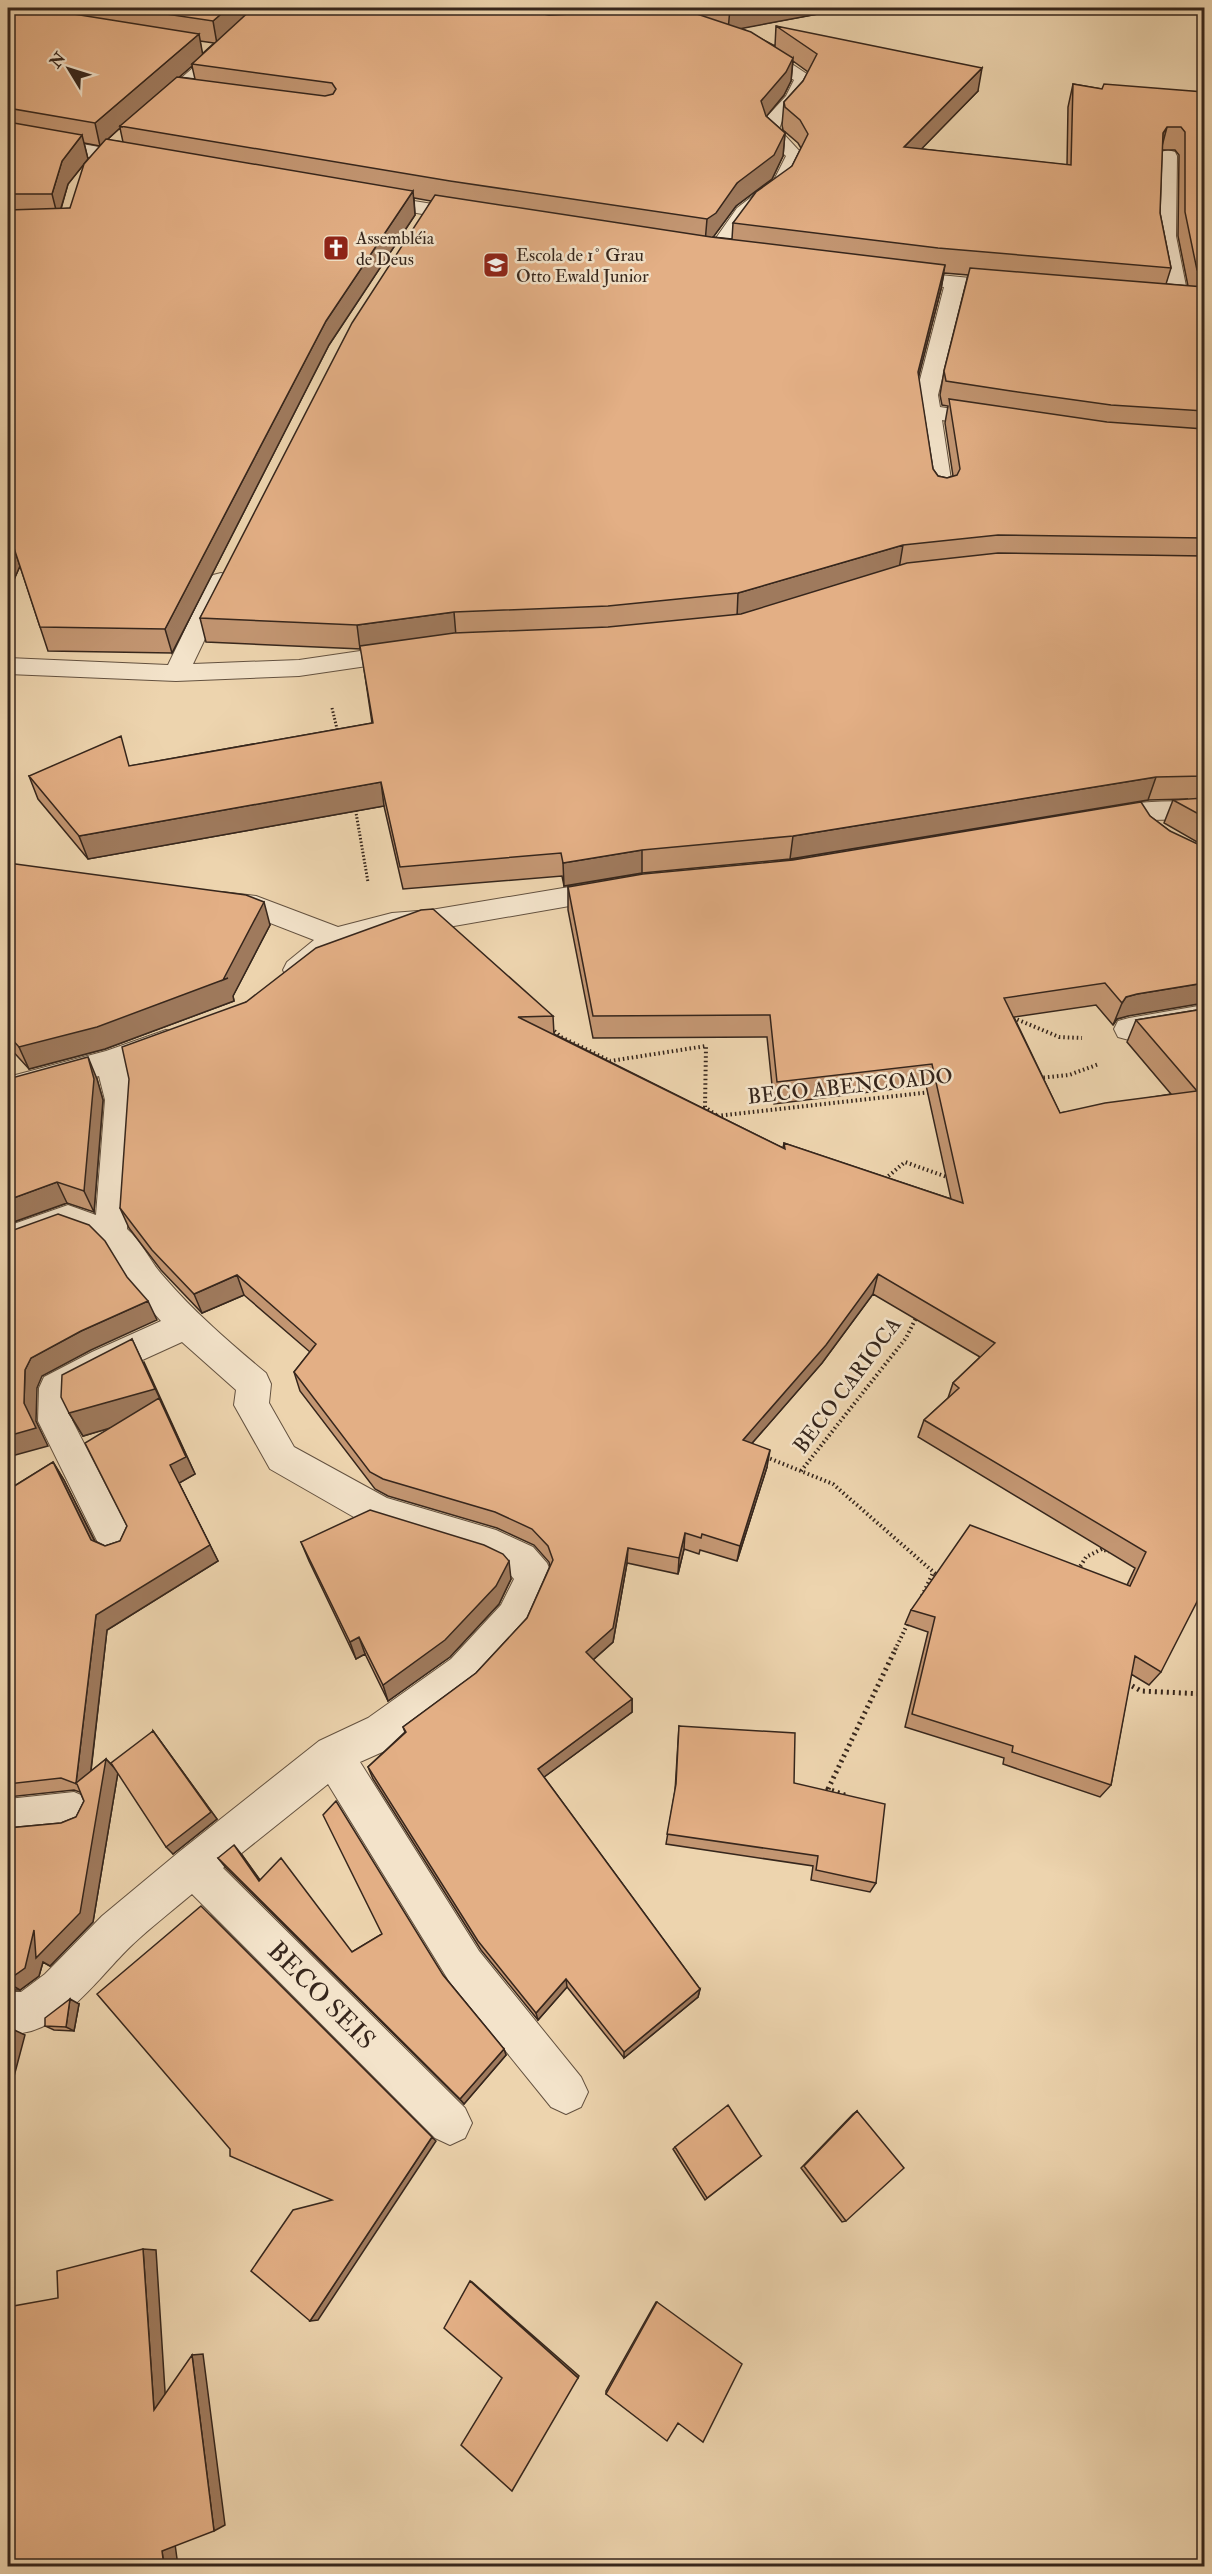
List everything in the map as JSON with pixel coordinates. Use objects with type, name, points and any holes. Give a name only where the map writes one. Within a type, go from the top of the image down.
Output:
[{"type":"street","points":[[141,123],[268,8]]},
{"type":"street","points":[[710,252],[730,233],[744,212],[782,183],[795,156],[786,143],[772,133],[770,127],[792,100],[804,78],[757,48],[736,41]]},
{"type":"street","points":[[200,48],[222,52]]},
{"type":"street","points":[[176,91],[199,94]]},
{"type":"street","points":[[8,137],[152,162]]},
{"type":"street","points":[[92,170],[123,138]]},
{"type":"street","points":[[1168,156],[1166,236],[1179,301]]},
{"type":"street","points":[[349,196],[489,219]]},
{"type":"street","points":[[418,230],[430,211]]},
{"type":"street","points":[[687,248],[732,255]]},
{"type":"street","points":[[884,275],[1030,289]]},
{"type":"street","points":[[942,493],[927,396],[955,283]]},
{"type":"street","points":[[931,412],[1013,425]]},
{"type":"street","points":[[176,673],[229,563]]},
{"type":"street","points":[[8,666],[176,673],[298,668],[434,649]]},
{"type":"street","points":[[1079,822],[1152,823],[1204,810]]},
{"type":"street","points":[[276,986],[337,938],[392,923],[431,920],[642,885]]},
{"type":"street","points":[[196,898],[256,906],[337,938]]},
{"type":"street","points":[[1129,1029],[1204,1016]]},
{"type":"street","points":[[8,1089],[111,1061],[187,1033]]},
{"type":"street","points":[[111,1061],[120,1100],[111,1234]]},
{"type":"street","points":[[8,1239],[68,1218],[111,1234],[127,1249],[150,1285],[186,1325],[254,1384],[250,1405],[282,1458],[379,1512],[496,1547],[520,1559],[534,1575],[513,1618],[464,1672],[382,1731],[333,1755],[193,1866],[117,1931],[60,1989],[27,2013],[8,2013]]},
{"type":"street","points":[[117,1543],[55,1421],[56,1388],[104,1362],[186,1325]]},
{"type":"street","points":[[333,1755],[464,1966],[566,2092]]},
{"type":"street","points":[[8,1819],[74,1812]]},
{"type":"street","name":"BECO SEIS","points":[[193,1866],[450,2123]]},
{"type":"path","points":[[323,664],[338,734]]},
{"type":"path","points":[[354,803],[370,893],[392,923]]},
{"type":"path","points":[[1007,1015],[1059,1037],[1089,1038],[1129,1029]]},
{"type":"path","points":[[546,1024],[561,1037],[610,1060],[706,1046],[705,1107],[726,1122]]},
{"type":"path","points":[[1033,1079],[1069,1075],[1100,1064],[1089,1038]]},
{"type":"path","name":"BECO ABENCOADO","points":[[717,1116],[942,1090]]},
{"type":"path","points":[[881,1182],[905,1162],[960,1182]]},
{"type":"path","name":"BECO CARIOCA","points":[[801,1471],[906,1338],[920,1310]]},
{"type":"path","points":[[762,1455],[832,1484],[933,1573],[942,1578]]},
{"type":"path","points":[[1074,1576],[1086,1557],[1102,1549],[1112,1553]]},
{"type":"path","points":[[918,1604],[933,1573]]},
{"type":"path","points":[[854,1798],[828,1789],[913,1614]]},
{"type":"path","points":[[1122,1680],[1141,1691],[1204,1694]]},
{"type":"building","points":[[8,8],[36,8],[199,34],[95,123],[8,108]]},
{"type":"building","points":[[126,8],[228,8],[213,21]]},
{"type":"building","points":[[253,8],[506,8],[549,15],[573,14],[583,8],[666,8],[691,12],[751,32],[793,58],[786,72],[761,101],[766,116],[785,133],[774,155],[737,183],[716,213],[707,219],[450,181],[120,126],[177,77],[325,96],[333,94],[336,89],[332,83],[192,64]]},
{"type":"building","points":[[776,26],[982,68],[904,147],[1071,165],[1073,84],[1102,89],[1104,84],[1204,92],[1204,272],[1197,270],[1185,212],[1185,132],[1181,127],[1167,127],[1163,133],[1160,213],[1171,268],[938,248],[733,223],[756,192],[792,166],[808,134],[800,120],[785,107],[784,102],[803,81],[817,54]]},
{"type":"building","points":[[8,122],[82,135],[62,161],[52,194],[8,194]]},
{"type":"building","points":[[106,139],[413,191],[326,321],[165,629],[40,627],[12,542],[8,551],[8,210],[70,208],[84,164]]},
{"type":"building","points":[[435,195],[711,237],[945,265],[918,372],[933,469],[938,476],[947,478],[957,475],[960,469],[949,399],[1107,422],[1204,429],[1204,538],[998,535],[903,545],[738,593],[608,606],[454,612],[357,625],[200,618],[352,323]]},
{"type":"building","points":[[970,268],[1204,287],[1204,411],[1111,405],[946,381],[944,371]]},
{"type":"building","points":[[998,553],[1204,556],[1204,776],[1156,777],[793,836],[642,850],[563,863],[561,853],[400,867],[381,782],[79,836],[29,776],[121,736],[129,766],[373,723],[360,646],[454,633],[608,627],[741,614],[907,563]]},
{"type":"building","points":[[1204,798],[1204,817],[1173,800]]},
{"type":"building","points":[[1141,802],[1150,816],[1170,831],[1204,847],[1204,983],[1137,994],[1126,997],[1122,1003],[1105,983],[1004,998],[1060,1113],[1105,1103],[1197,1091],[1136,1020],[1204,1009],[1204,1588],[1161,1672],[1135,1656],[1111,1785],[1012,1752],[1013,1746],[912,1714],[935,1617],[911,1610],[970,1525],[1130,1586],[1146,1552],[924,1420],[959,1388],[953,1383],[995,1343],[878,1274],[826,1345],[743,1440],[770,1450],[740,1546],[702,1534],[701,1538],[685,1533],[679,1558],[628,1548],[613,1628],[586,1652],[632,1699],[538,1769],[700,1989],[624,2052],[566,1979],[536,2013],[478,1941],[368,1767],[406,1732],[403,1727],[476,1673],[527,1618],[553,1560],[548,1546],[532,1529],[495,1512],[383,1479],[370,1472],[294,1372],[316,1344],[237,1275],[194,1294],[152,1250],[120,1208],[129,1079],[122,1047],[246,1002],[316,948],[421,910],[433,909],[553,1016],[518,1017],[785,1149],[784,1143],[963,1203],[932,1064],[777,1082],[770,1015],[593,1016],[568,887],[643,874],[793,860]]},
{"type":"building","points":[[8,863],[246,895],[264,902],[223,980],[97,1027],[19,1047],[8,1035]]},
{"type":"building","points":[[88,1057],[94,1079],[84,1191],[57,1182],[8,1200],[8,1079]]},
{"type":"building","points":[[58,1214],[89,1225],[105,1241],[127,1277],[148,1301],[81,1331],[31,1358],[25,1370],[24,1403],[36,1428],[8,1436],[8,1232]]},
{"type":"building","points":[[132,1339],[155,1389],[69,1413],[61,1397],[62,1375]]},
{"type":"building","points":[[159,1398],[186,1457],[170,1465],[210,1545],[96,1615],[76,1783],[106,1759],[80,1913],[36,1958],[34,1930],[25,1968],[8,1980],[8,1828],[61,1823],[76,1817],[84,1801],[77,1784],[61,1778],[8,1784],[8,1490],[53,1462],[91,1540],[105,1546],[120,1541],[127,1526],[85,1443]]},
{"type":"building","points":[[370,1510],[484,1545],[503,1554],[509,1561],[496,1586],[445,1640],[383,1685],[359,1637],[350,1642],[301,1542]]},
{"type":"building","points":[[679,1726],[795,1733],[794,1783],[885,1804],[876,1883],[816,1870],[818,1856],[667,1834],[676,1784]]},
{"type":"building","points":[[153,1731],[211,1812],[166,1847],[111,1763]]},
{"type":"building","points":[[336,1801],[443,1975],[504,2049],[460,2099],[218,1858],[234,1845],[259,1881],[281,1858],[352,1952],[382,1934],[323,1815]]},
{"type":"building","points":[[201,1906],[432,2137],[310,2321],[251,2271],[293,2210],[332,2200],[230,2156],[230,2149],[97,1994]]},
{"type":"building","points":[[70,1999],[66,2027],[45,2026],[45,2018]]},
{"type":"building","points":[[728,2105],[761,2156],[707,2198],[675,2147]]},
{"type":"building","points":[[857,2111],[904,2168],[846,2221],[804,2166]]},
{"type":"building","points":[[143,2249],[154,2410],[192,2355],[214,2531],[162,2551],[164,2566],[8,2566],[8,2307],[58,2298],[57,2271]]},
{"type":"building","points":[[470,2281],[578,2378],[512,2491],[461,2445],[502,2378],[444,2328]]},
{"type":"building","points":[[657,2302],[742,2364],[703,2442],[678,2423],[667,2441],[606,2394]]},
{"type":"place","name":"Assembléia de Deus","points":[[336,248]]},
{"type":"place","name":"Escola de 1˚ Grau Otto Ewald Junior","points":[[496,265]]}]
